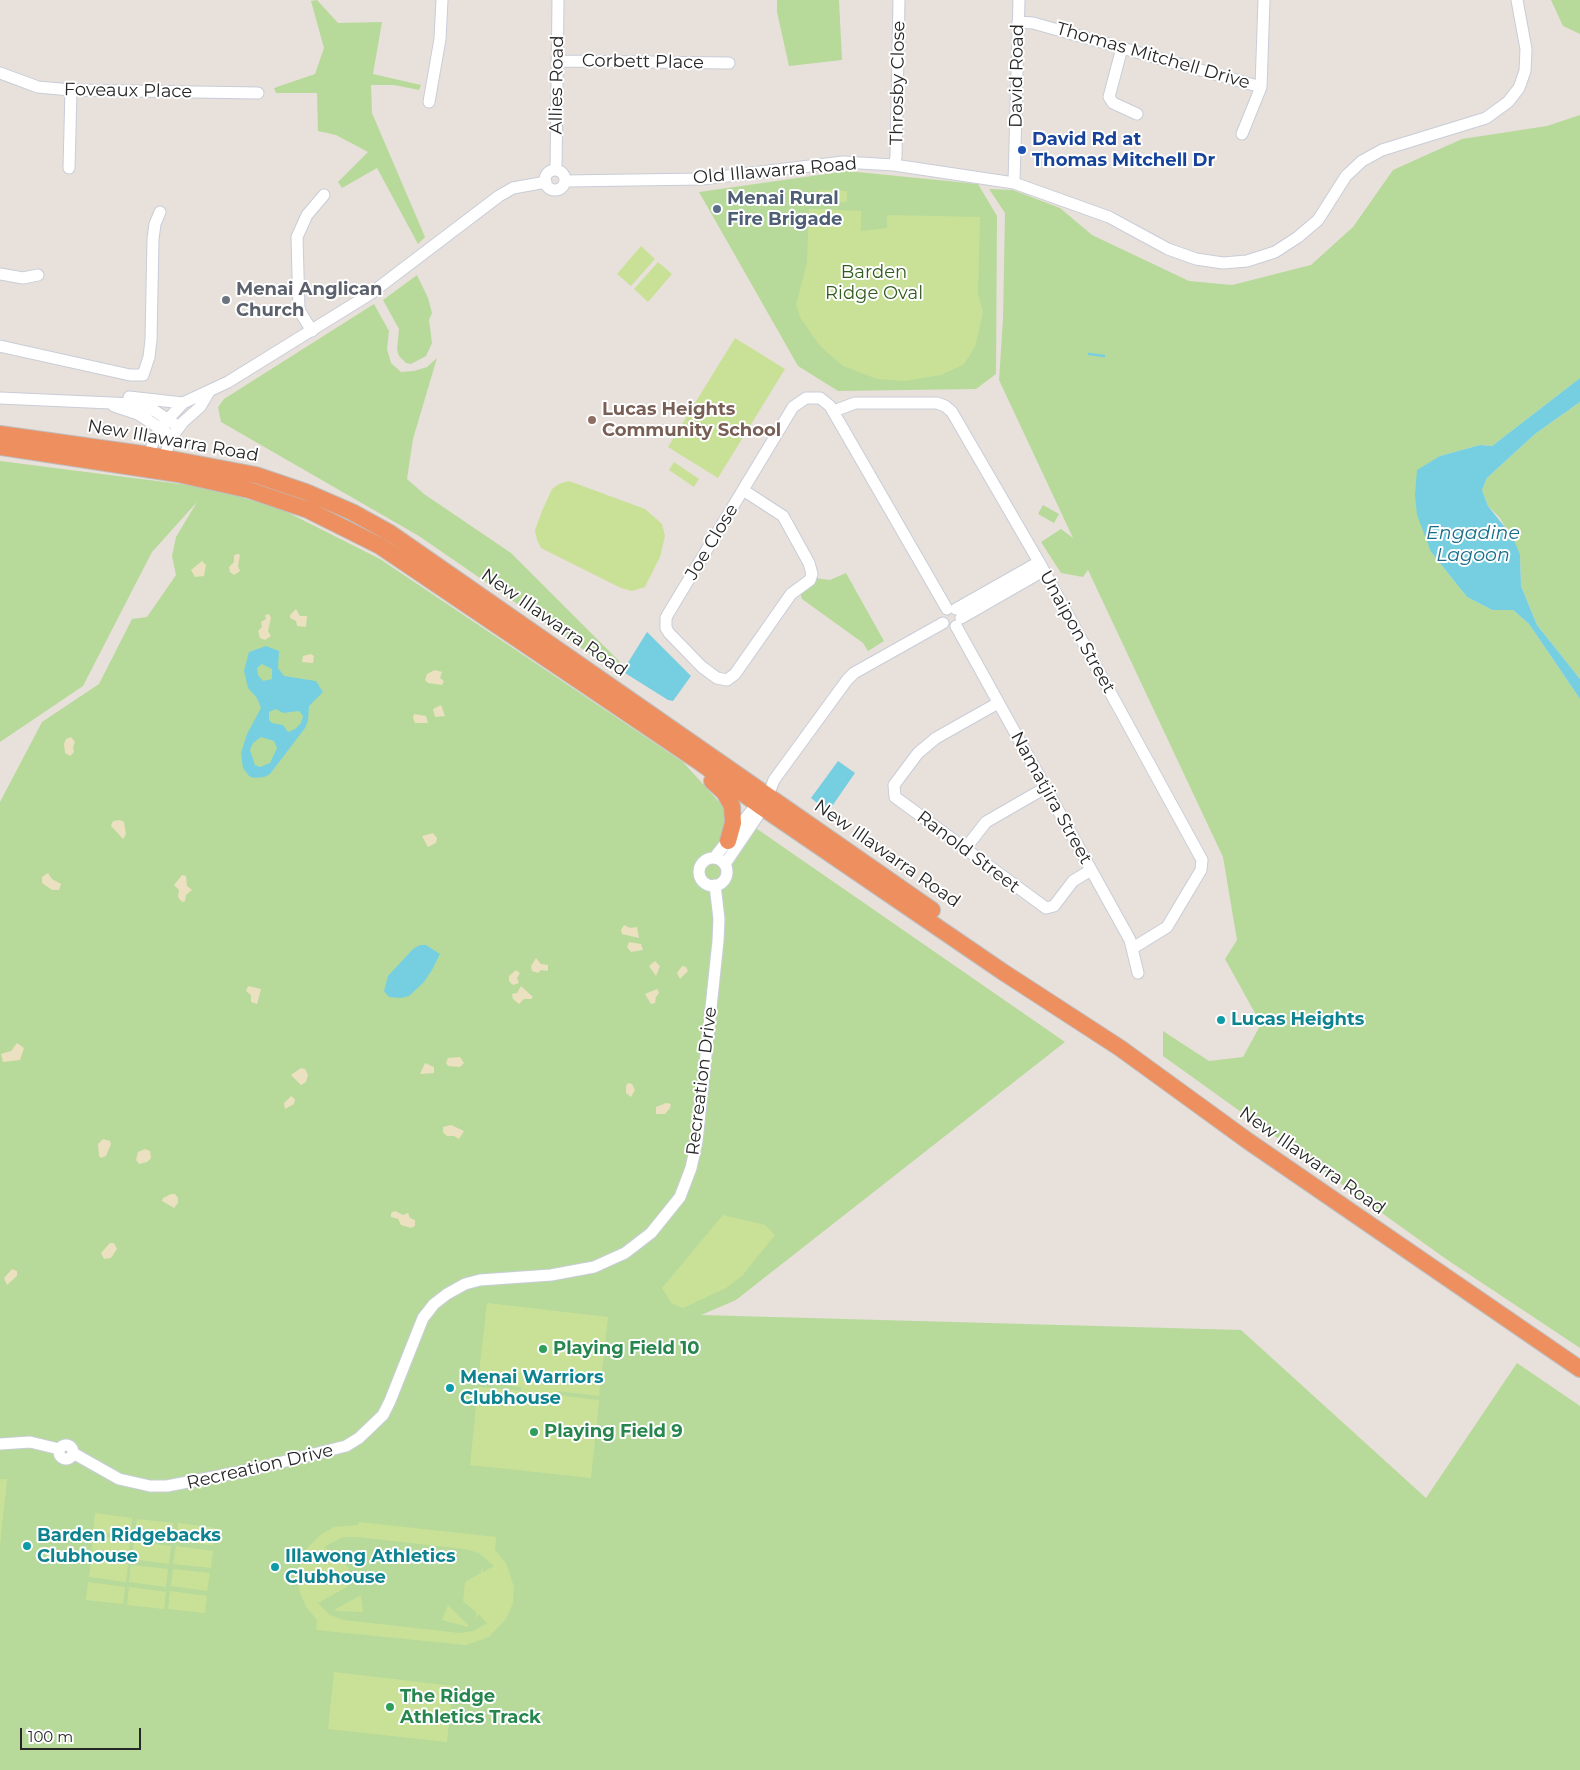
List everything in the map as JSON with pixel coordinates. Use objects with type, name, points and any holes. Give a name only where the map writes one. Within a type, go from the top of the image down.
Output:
[{"type":"highway","name":"New Illawarra Road","points":[[0,434],[155,463],[278,499],[308,510],[380,546],[698,761],[943,918],[1007,967],[1023,983],[1120,1048],[1256,1147],[1580,1369]]},
{"type":"highway","name":"New Illawarra Road","points":[[0,447],[256,475],[306,492],[352,512],[390,533],[762,802]]},
{"type":"highway","points":[[698,761],[712,781],[724,792],[732,806],[733,823],[728,841]]},
{"type":"street","points":[[429,102],[440,39],[442,0]]},
{"type":"street","name":"Allies Road","points":[[556,170],[558,0]]},
{"type":"street","name":"Throsby Close","points":[[894,165],[896,157],[899,0]]},
{"type":"street","name":"David Road","points":[[1014,183],[1019,0]]},
{"type":"street","name":"Thomas Mitchell Drive","points":[[1018,22],[1033,23],[1261,87],[1264,0]]},
{"type":"street","points":[[1014,183],[1110,217],[1168,249],[1196,259],[1223,263],[1262,258],[1298,238],[1318,220],[1346,176],[1362,161],[1382,150],[1486,118],[1508,102],[1519,88],[1525,71],[1526,49],[1517,0]]},
{"type":"street","points":[[1122,48],[1109,97],[1114,103],[1137,114]]},
{"type":"street","name":"Corbett Place","points":[[557,61],[729,63]]},
{"type":"street","name":"Foveaux Place","points":[[0,74],[38,87],[70,90],[258,93]]},
{"type":"street","points":[[1242,134],[1261,87]]},
{"type":"street","points":[[69,168],[70,90]]},
{"type":"street","name":"Old Illawarra Road","points":[[565,181],[702,179],[843,162],[894,165],[1014,183]]},
{"type":"street","points":[[556,170],[561,172],[565,181],[557,190],[549,187],[546,182],[548,174],[556,170]]},
{"type":"street","points":[[155,463],[164,423],[183,403],[210,392],[370,294],[513,188],[546,182]]},
{"type":"street","points":[[312,331],[298,310],[297,237],[306,215],[324,195]]},
{"type":"street","points":[[0,346],[130,375],[143,375],[149,357],[153,239],[155,224],[160,212]]},
{"type":"street","points":[[0,274],[23,278],[38,276]]},
{"type":"street","points":[[155,463],[176,432],[200,407],[210,392]]},
{"type":"street","points":[[0,393],[14,398]]},
{"type":"street","points":[[105,402],[128,397],[183,403]]},
{"type":"street","name":"Namatjira Street","points":[[814,397],[826,401],[834,411],[955,616],[998,703],[1133,948],[1138,973]]},
{"type":"street","name":"Joe Close","points":[[743,490],[783,516],[809,563],[812,574],[810,580],[791,594],[735,674],[727,680],[717,678],[707,672],[669,633],[665,623],[668,614],[793,407],[802,399],[814,397]]},
{"type":"street","points":[[0,398],[105,402],[145,407],[176,432]]},
{"type":"street","name":"Unaipon Street","points":[[834,411],[856,403],[937,403],[945,406],[952,412],[1041,566],[1202,860],[1201,870],[1167,927],[1133,948]]},
{"type":"street","points":[[762,802],[714,858],[703,862],[699,874],[703,882],[715,885],[725,879],[727,872],[725,864],[762,802],[806,733],[847,680],[944,623],[943,614],[955,616],[1041,566]]},
{"type":"street","name":"Ranold Street","points":[[998,703],[927,745],[908,762],[893,789],[898,800],[1041,906],[1050,908],[1057,904],[1073,881],[1091,870]]},
{"type":"street","points":[[965,849],[986,822],[1045,788]]},
{"type":"street","points":[[714,858],[725,864]]},
{"type":"street","name":"Recreation Drive","points":[[0,1444],[30,1442],[59,1449],[59,1455],[64,1459],[70,1458],[73,1453],[119,1479],[150,1486],[167,1486],[267,1466],[346,1446],[359,1438],[383,1415],[423,1318],[434,1304],[447,1294],[465,1284],[480,1280],[551,1275],[594,1267],[625,1253],[651,1233],[680,1197],[691,1168],[696,1141],[718,941],[719,919],[715,885]]},
{"type":"green space","points":[[317,0],[338,23],[382,22],[373,74],[421,85],[419,90],[394,85],[371,85],[372,113],[425,237],[418,244],[377,168],[342,188],[338,182],[368,152],[336,135],[318,131],[317,93],[276,93],[274,88],[315,74],[324,48],[311,1]]},
{"type":"green space","points":[[777,0],[839,0],[842,60],[789,66],[777,12]]},
{"type":"green space","points":[[1551,0],[1580,0],[1580,34],[1563,26]]},
{"type":"green space","points":[[1580,115],[1580,378],[1492,446],[1480,445],[1440,456],[1431,552],[1467,597],[1492,610],[1513,610],[1529,624],[1580,699],[1580,1348],[1446,1259],[1163,1056],[1163,1031],[1209,1061],[1243,1057],[1261,1024],[1225,959],[1237,940],[1223,857],[1088,570],[1083,577],[1061,573],[1041,542],[1061,529],[1073,538],[999,380],[1003,319],[1005,213],[989,189],[1013,190],[1060,208],[1092,235],[1189,281],[1232,285],[1311,265],[1353,227],[1393,170],[1462,139],[1547,126]]},
{"type":"green space","name":"Barden Ridge Oval","points":[[847,171],[978,184],[997,216],[996,374],[976,389],[838,391],[798,366],[699,192]]},
{"type":"green space","points":[[818,190],[847,191],[847,202],[818,201]]},
{"type":"green space","points":[[809,209],[861,211],[861,231],[887,228],[887,215],[980,217],[978,294],[983,312],[975,347],[964,364],[941,375],[904,381],[877,379],[843,366],[820,346],[801,319],[796,305],[807,263]]},
{"type":"green space","points":[[641,246],[655,259],[631,286],[617,274]]},
{"type":"green space","points":[[658,262],[672,274],[648,302],[634,289]]},
{"type":"green space","points":[[417,275],[428,298],[432,313],[429,320],[432,343],[426,356],[411,364],[406,363],[399,356],[397,350],[399,329],[383,300]]},
{"type":"green space","points":[[374,304],[389,331],[387,349],[391,363],[401,372],[427,367],[437,358],[413,439],[407,479],[424,494],[511,553],[621,663],[616,672],[419,536],[221,422],[218,407],[224,399]]},
{"type":"green space","points":[[735,338],[785,369],[718,478],[668,447]]},
{"type":"green space","points":[[1580,402],[1580,679],[1537,625],[1521,586],[1520,554],[1500,518],[1488,506],[1482,490],[1487,478],[1535,434]]},
{"type":"green space","points":[[0,461],[204,487],[279,508],[380,559],[683,762],[721,804],[1065,1042],[736,1300],[701,1315],[1241,1330],[1426,1498],[1517,1363],[1580,1406],[1580,1770],[0,1770],[0,802],[42,722],[99,684],[132,619],[147,617],[176,575],[172,556],[176,537],[197,502],[152,552],[83,686],[0,742]]},
{"type":"green space","points":[[674,462],[699,479],[694,487],[669,470]]},
{"type":"green space","points":[[569,481],[645,509],[662,524],[665,536],[660,557],[645,587],[632,591],[621,588],[541,548],[535,530],[542,511],[552,489],[559,484]]},
{"type":"green space","points":[[1043,505],[1059,514],[1054,523],[1038,514]]},
{"type":"green space","points":[[846,573],[884,641],[868,651],[863,643],[802,599],[800,592],[815,578],[830,580]]},
{"type":"green space","points":[[723,1215],[765,1225],[775,1235],[742,1276],[726,1288],[683,1308],[672,1304],[662,1288]]},
{"type":"green space","points":[[487,1303],[608,1317],[599,1396],[557,1391],[556,1395],[599,1400],[591,1478],[470,1465],[478,1387],[521,1391],[521,1387],[478,1382]]},
{"type":"green space","points":[[0,1479],[7,1479],[0,1545]]},
{"type":"green space","points":[[95,1513],[132,1518],[130,1536],[93,1531]]},
{"type":"green space","points":[[137,1519],[173,1523],[171,1541],[134,1536]]},
{"type":"green space","points":[[359,1522],[496,1537],[495,1550],[506,1563],[514,1587],[513,1603],[506,1619],[489,1637],[466,1645],[316,1630],[317,1620],[306,1607],[300,1593],[298,1577],[301,1562],[308,1547],[320,1535],[334,1527],[358,1525]],"holes":[[[343,1537],[465,1549],[479,1553],[494,1566],[483,1572],[482,1567],[481,1573],[465,1582],[463,1601],[476,1612],[476,1619],[478,1614],[487,1623],[474,1631],[459,1633],[344,1620],[330,1615],[318,1603],[347,1587],[349,1568],[324,1547]]]},
{"type":"green space","points":[[178,1523],[215,1528],[213,1545],[176,1541]]},
{"type":"green space","points":[[93,1536],[130,1541],[128,1558],[91,1554]]},
{"type":"green space","points":[[134,1542],[171,1546],[169,1564],[132,1559]]},
{"type":"green space","points":[[176,1546],[213,1551],[211,1568],[173,1564]]},
{"type":"green space","points":[[91,1560],[128,1564],[126,1582],[89,1577]]},
{"type":"green space","points":[[131,1565],[168,1569],[166,1587],[129,1582]]},
{"type":"green space","points":[[173,1569],[210,1573],[207,1591],[171,1586]]},
{"type":"green space","points":[[88,1582],[125,1587],[123,1604],[86,1600]]},
{"type":"green space","points":[[129,1587],[166,1592],[164,1609],[127,1605]]},
{"type":"green space","points":[[170,1591],[207,1596],[205,1613],[168,1609]]},
{"type":"green space","points":[[361,1595],[363,1612],[335,1611],[336,1609]]},
{"type":"green space","points":[[448,1605],[468,1625],[468,1627],[442,1620]]},
{"type":"green space","name":"The Ridge Athletics Track","points":[[334,1672],[453,1686],[447,1742],[328,1729]]},
{"type":"sand","points":[[234,555],[240,555],[238,566],[240,571],[234,575],[230,572],[229,567],[234,562]]},
{"type":"sand","points":[[202,561],[206,565],[204,576],[195,577],[191,570]]},
{"type":"sand","points":[[296,609],[300,616],[307,616],[306,627],[297,626],[296,621],[290,618],[290,615]]},
{"type":"sand","points":[[269,614],[271,618],[268,631],[271,636],[265,640],[260,638],[258,631],[262,627],[261,622],[266,619],[265,615]]},
{"type":"sand","points":[[311,654],[314,656],[313,663],[302,662],[303,656]]},
{"type":"sand","points":[[435,670],[442,672],[440,678],[444,681],[442,685],[428,683],[425,680],[427,674]]},
{"type":"sand","points":[[441,705],[445,716],[435,717],[433,709]]},
{"type":"sand","points":[[414,714],[426,716],[428,723],[415,723]]},
{"type":"sand","points":[[71,737],[75,742],[74,752],[70,756],[65,753],[64,744],[66,739]]},
{"type":"sand","points":[[120,820],[124,822],[126,834],[123,839],[111,826],[113,821]]},
{"type":"sand","points":[[433,833],[437,838],[436,843],[428,847],[422,836]]},
{"type":"sand","points":[[48,873],[52,879],[61,884],[59,890],[52,890],[42,883],[42,877]]},
{"type":"sand","points":[[182,875],[186,876],[187,886],[192,890],[186,895],[185,901],[182,902],[178,897],[179,890],[174,885]]},
{"type":"sand","points":[[624,925],[630,928],[637,927],[639,938],[622,934],[621,930]]},
{"type":"sand","points":[[629,942],[641,944],[643,950],[631,952],[627,947]]},
{"type":"sand","points":[[536,958],[541,964],[548,965],[548,971],[541,970],[538,973],[532,971],[531,966]]},
{"type":"sand","points":[[655,961],[660,966],[656,976],[649,966]]},
{"type":"sand","points":[[682,966],[686,967],[688,971],[680,979],[677,973]]},
{"type":"sand","points":[[516,970],[520,973],[517,978],[519,983],[513,985],[509,981],[509,976]]},
{"type":"sand","points":[[248,986],[261,989],[257,1004],[251,1002],[251,995],[246,991]]},
{"type":"sand","points":[[521,986],[533,997],[531,999],[524,999],[519,1004],[513,999],[512,994],[517,993]]},
{"type":"sand","points":[[657,989],[659,993],[655,1003],[651,1004],[645,994]]},
{"type":"sand","points":[[17,1043],[24,1048],[20,1060],[3,1062],[1,1054],[11,1051]]},
{"type":"sand","points":[[460,1057],[464,1063],[460,1067],[448,1066],[446,1063],[448,1058]]},
{"type":"sand","points":[[425,1063],[434,1067],[434,1073],[420,1074]]},
{"type":"sand","points":[[301,1068],[305,1069],[308,1075],[306,1082],[301,1085],[291,1075]]},
{"type":"sand","points":[[628,1083],[632,1084],[635,1090],[631,1097],[626,1093]]},
{"type":"sand","points":[[291,1096],[295,1099],[294,1104],[285,1109],[284,1103]]},
{"type":"sand","points":[[666,1103],[671,1104],[665,1114],[656,1114],[656,1107]]},
{"type":"sand","points":[[451,1125],[464,1131],[459,1139],[454,1136],[447,1136],[443,1132],[443,1127]]},
{"type":"sand","points":[[103,1139],[110,1141],[111,1144],[106,1156],[101,1158],[99,1156],[98,1144]]},
{"type":"sand","points":[[145,1149],[150,1151],[151,1158],[147,1162],[139,1164],[136,1160],[138,1152]]},
{"type":"sand","points":[[175,1194],[178,1198],[178,1203],[174,1208],[162,1201],[163,1198]]},
{"type":"sand","points":[[395,1211],[403,1215],[408,1213],[410,1218],[415,1220],[415,1226],[411,1228],[401,1225],[398,1219],[391,1217],[391,1213]]},
{"type":"sand","points":[[110,1243],[114,1243],[117,1249],[111,1258],[104,1259],[101,1253]]},
{"type":"sand","points":[[12,1269],[17,1271],[17,1276],[7,1285],[4,1278]]},
{"type":"water","name":"Engadine Lagoon","points":[[1580,378],[1580,402],[1535,434],[1487,478],[1482,490],[1488,506],[1512,536],[1520,554],[1521,586],[1537,625],[1580,679],[1580,699],[1529,624],[1513,610],[1492,610],[1467,597],[1431,552],[1417,515],[1415,495],[1417,470],[1440,456],[1480,445],[1492,446]]},
{"type":"water","points":[[647,632],[691,676],[673,701],[668,700],[625,673],[624,669]]},
{"type":"water","points":[[266,646],[279,651],[278,668],[284,676],[316,681],[323,692],[309,706],[308,721],[305,728],[270,774],[254,778],[249,776],[243,768],[241,753],[247,734],[261,708],[257,698],[248,688],[244,671],[249,652]],"holes":[[[262,664],[272,669],[272,679],[263,681],[258,675],[257,668]],[[276,709],[283,713],[299,711],[303,716],[301,723],[295,729],[288,732],[283,725],[272,723],[269,720],[269,712]],[[261,737],[274,741],[277,748],[270,763],[260,767],[255,765],[250,750],[253,743]]]},
{"type":"water","points":[[838,761],[855,773],[828,812],[811,798]]},
{"type":"water","points":[[420,945],[426,945],[440,954],[432,970],[424,982],[409,996],[401,998],[389,997],[384,991],[388,976],[413,949]]},
{"type":"waterway","points":[[1089,354],[1104,356]]},
{"type":"place","name":"David Rd at Thomas Mitchell Dr","points":[[1022,150]]},
{"type":"place","name":"Menai Rural Fire Brigade","points":[[717,209]]},
{"type":"place","name":"Menai Anglican Church","points":[[226,300]]},
{"type":"place","name":"Lucas Heights Community School","points":[[592,420]]},
{"type":"place","name":"Lucas Heights","points":[[1221,1020]]},
{"type":"place","name":"Playing Field 10","points":[[543,1349]]},
{"type":"place","name":"Menai Warriors Clubhouse","points":[[450,1388]]},
{"type":"place","name":"Playing Field 9","points":[[534,1432]]},
{"type":"place","name":"Barden Ridgebacks Clubhouse","points":[[27,1546]]},
{"type":"place","name":"Illawong Athletics Clubhouse","points":[[275,1567]]},
{"type":"place","name":"The Ridge Athletics Track","points":[[390,1707]]}]
